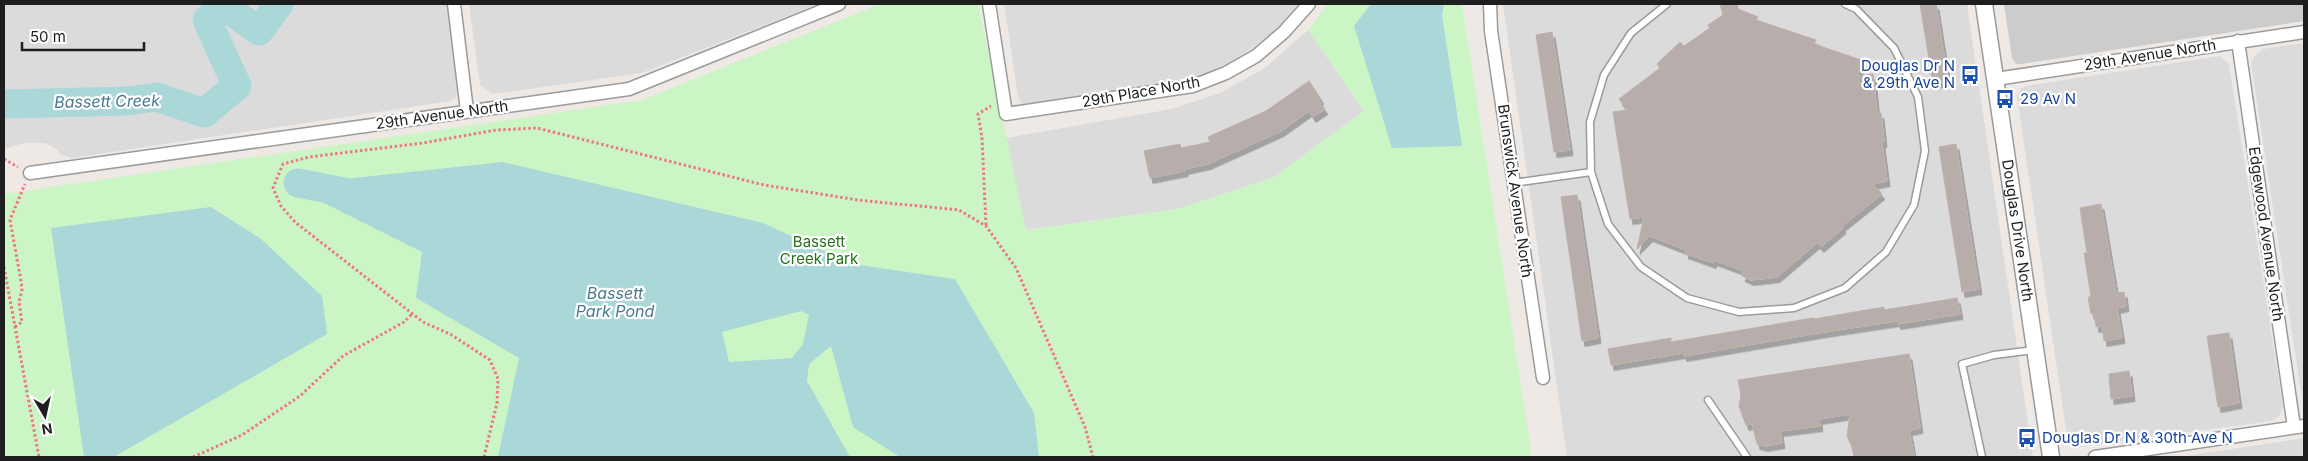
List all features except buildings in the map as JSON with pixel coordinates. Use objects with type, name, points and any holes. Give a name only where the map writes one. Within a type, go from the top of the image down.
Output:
[{"type":"street","points":[[454,4],[467,111]]},
{"type":"street","name":"29th Avenue North","points":[[30,173],[629,89],[839,4]]},
{"type":"street","points":[[989,4],[1003,98]]},
{"type":"street","name":"29th Place North","points":[[1003,98],[1006,114],[1193,86],[1226,73],[1256,56],[1284,32],[1309,4]]},
{"type":"street","name":"Brunswick Avenue North","points":[[1490,4],[1513,183],[1543,378]]},
{"type":"street","name":"Douglas Drive North","points":[[1984,4],[2051,457]]},
{"type":"street","name":"29th Avenue North","points":[[1996,79],[2304,32]]},
{"type":"street","name":"Edgewood Avenue North","points":[[2238,41],[2299,427]]},
{"type":"street","points":[[2095,457],[2299,427]]},
{"type":"lane","points":[[1667,4],[1631,33],[1604,74],[1590,122],[1590,172],[1608,224],[1641,267],[1687,298],[1740,312],[1794,308],[1845,288],[1886,252],[1914,205],[1925,151],[1918,97],[1894,48],[1856,9],[1845,4]]},
{"type":"lane","points":[[1513,183],[1590,172]]},
{"type":"lane","points":[[1982,457],[1962,364],[1994,355],[2035,349]]},
{"type":"lane","points":[[1708,400],[1747,457]]},
{"type":"path","points":[[986,226],[982,138],[978,114],[1003,98]]},
{"type":"path","points":[[484,457],[497,403],[498,379],[490,360],[450,334],[423,322],[295,222],[281,206],[273,188],[283,164],[309,157],[424,143],[496,130],[537,128],[764,184],[858,200],[959,210],[986,226],[1016,268],[1085,427],[1093,457]]},
{"type":"path","points":[[15,327],[22,322],[19,302],[22,290],[10,220],[30,173]]},
{"type":"path","points":[[4,267],[39,457]]},
{"type":"path","points":[[193,457],[242,436],[300,396],[343,356],[404,322],[413,313]]},
{"type":"shaded area","points":[[4,4],[448,4],[459,86],[456,97],[451,101],[72,158],[61,155],[57,149],[45,143],[24,143],[4,149]]},
{"type":"shaded area","points":[[469,4],[818,4],[642,73],[493,94],[480,85]]},
{"type":"shaded area","points":[[1004,4],[1299,4],[1276,31],[1235,60],[1186,83],[1032,107],[1022,104],[1018,97]]},
{"type":"shaded area","points":[[1503,4],[1967,4],[2033,457],[1567,457]]},
{"type":"shaded area","points":[[2004,4],[2304,4],[2304,21],[2016,64],[2012,58]]},
{"type":"shaded area","points":[[1308,30],[1364,111],[1274,177],[1177,209],[1025,230],[1006,138],[1171,109],[1220,93],[1265,68]]},
{"type":"shaded area","points":[[2304,43],[2304,412],[2251,63],[2254,56],[2263,49]]},
{"type":"shaded area","points":[[2220,56],[2229,64],[2283,407],[2279,416],[2272,421],[2078,447],[2070,443],[2067,437],[2017,96],[2021,89],[2026,86]]},
{"type":"shaded area","points":[[2304,438],[2304,457],[2179,457]]},
{"type":"green space","name":"Bassett Creek Park","points":[[880,4],[978,4],[1026,230],[1177,209],[1274,177],[1364,111],[1308,30],[1328,4],[1462,4],[1532,457],[5,457],[4,194],[642,100]]},
{"type":"water","points":[[1371,4],[1444,4],[1442,15],[1462,146],[1392,148],[1354,26]]},
{"type":"water","name":"Bassett Park Pond","points":[[503,162],[763,223],[852,264],[955,279],[1034,413],[1039,457],[900,457],[853,427],[831,346],[809,364],[807,381],[850,457],[498,457],[519,358],[416,298],[422,252],[324,203],[326,181]],"holes":[[[801,311],[809,315],[803,344],[792,358],[729,362],[722,332]]]},
{"type":"water","points":[[211,207],[261,239],[322,296],[327,334],[114,457],[84,457],[51,228]]},
{"type":"waterway","name":"Bassett Creek","points":[[4,104],[128,101],[157,97],[204,113],[237,86],[207,20],[224,6],[259,31],[279,4]]},
{"type":"waterway","points":[[298,183],[364,196]]},
{"type":"place","name":"Douglas Dr N & 29th Ave N","points":[[1970,75]]},
{"type":"place","name":"29 Av N","points":[[2005,99]]},
{"type":"place","name":"Douglas Dr N & 30th Ave N","points":[[2027,438]]}]
